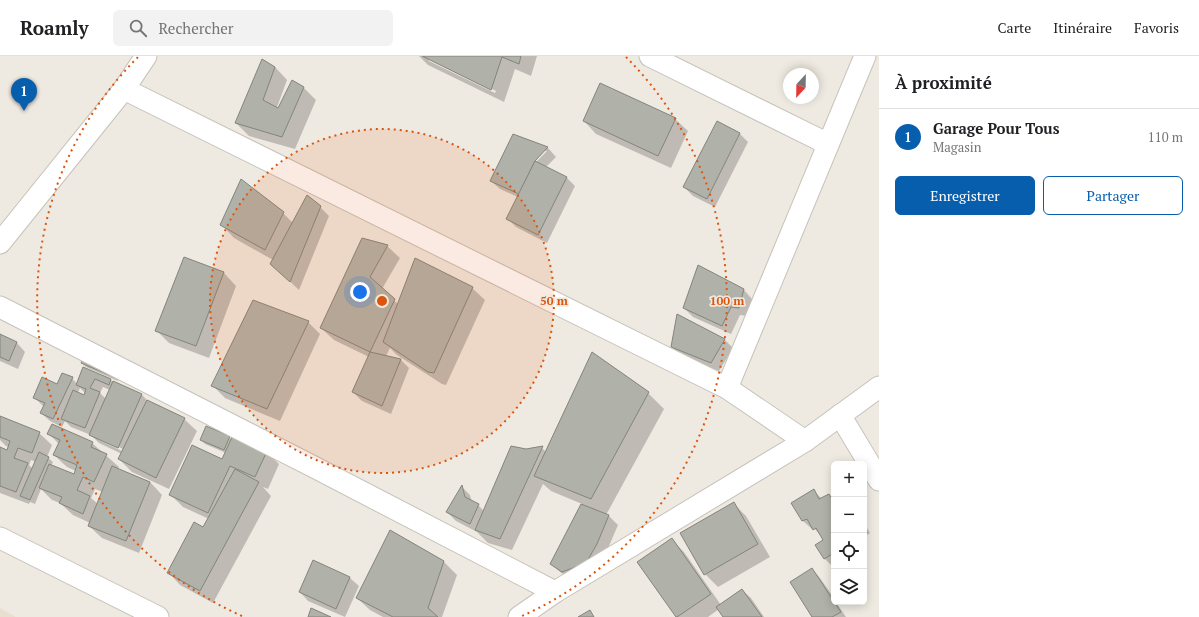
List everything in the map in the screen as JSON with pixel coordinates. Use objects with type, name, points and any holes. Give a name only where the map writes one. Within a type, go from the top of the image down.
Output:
[{"type":"street","points":[[0,243],[124,89],[146,56]]},
{"type":"street","points":[[650,56],[828,144]]},
{"type":"street","points":[[728,388],[865,56]]},
{"type":"street","points":[[124,89],[728,388],[805,440]]},
{"type":"street","points":[[0,307],[555,592]]},
{"type":"street","points":[[519,617],[555,592],[805,440],[879,387]]},
{"type":"street","points":[[840,415],[879,480]]},
{"type":"street","points":[[0,538],[158,617]]},
{"type":"shaded area","points":[[0,608],[16,617],[0,617]]},
{"type":"building","points":[[422,56],[521,56],[519,64],[502,57],[491,90]]},
{"type":"building","points":[[262,59],[275,67],[263,100],[278,108],[292,80],[304,87],[282,137],[235,123]]},
{"type":"building","points":[[600,83],[676,118],[658,156],[583,121]]},
{"type":"building","points":[[717,121],[740,133],[707,199],[683,187]]},
{"type":"building","points":[[513,134],[548,147],[535,161],[519,194],[490,181]]},
{"type":"building","points":[[535,161],[567,177],[538,235],[506,219]]},
{"type":"building","points":[[241,179],[284,212],[265,250],[220,225]]},
{"type":"building","points":[[307,195],[321,206],[290,282],[270,264]]},
{"type":"building","points":[[362,238],[388,245],[370,277],[395,299],[370,352],[320,328]]},
{"type":"building","points":[[184,257],[224,272],[196,346],[155,331]]},
{"type":"building","points":[[415,258],[473,287],[434,373],[428,372],[383,342]]},
{"type":"building","points":[[698,265],[744,289],[739,308],[731,307],[722,326],[683,308]]},
{"type":"building","points":[[253,300],[309,321],[267,409],[211,386]]},
{"type":"building","points":[[677,314],[725,339],[711,363],[671,347]]},
{"type":"building","points":[[0,334],[17,342],[9,361],[0,357]]},
{"type":"building","points":[[370,352],[401,359],[382,406],[352,392]]},
{"type":"building","points":[[592,352],[649,392],[591,499],[534,476]]},
{"type":"building","points":[[83,359],[115,373],[114,377],[81,363]]},
{"type":"building","points":[[83,367],[111,379],[109,385],[95,379],[90,388],[100,392],[85,428],[61,419],[73,390],[84,395],[86,389],[76,385]]},
{"type":"building","points":[[62,373],[73,377],[53,419],[40,413],[45,403],[33,398],[42,377],[57,384]]},
{"type":"building","points":[[113,381],[142,394],[118,448],[89,435]]},
{"type":"building","points":[[147,400],[185,418],[156,478],[118,459]]},
{"type":"building","points":[[0,416],[40,432],[32,453],[18,448],[14,458],[28,463],[16,492],[0,486],[0,447],[7,450],[10,441],[0,437]]},
{"type":"building","points":[[52,424],[93,442],[91,447],[107,454],[94,482],[83,477],[77,490],[90,496],[83,514],[59,503],[62,497],[39,488],[49,464],[74,474],[77,465],[53,455],[60,440],[47,434]]},
{"type":"building","points":[[206,426],[230,436],[224,450],[200,440]]},
{"type":"building","points":[[233,435],[267,451],[255,477],[230,466],[208,513],[169,495],[192,445],[222,459]]},
{"type":"building","points":[[511,446],[526,449],[543,446],[500,539],[475,530]]},
{"type":"building","points":[[39,452],[49,457],[30,500],[20,496]]},
{"type":"building","points":[[112,466],[150,482],[126,541],[88,526]]},
{"type":"building","points":[[235,469],[259,482],[200,591],[167,573],[194,522],[203,527]]},
{"type":"building","points":[[462,485],[465,497],[479,504],[470,524],[446,512]]},
{"type":"building","points":[[814,489],[819,499],[829,494],[831,497],[831,555],[824,559],[815,545],[823,540],[816,528],[813,530],[807,519],[802,521],[791,503]]},
{"type":"building","points":[[734,502],[758,544],[704,575],[680,533]]},
{"type":"building","points":[[581,504],[609,515],[597,544],[586,563],[562,572],[550,564]]},
{"type":"building","points":[[390,530],[444,561],[428,608],[438,617],[393,617],[356,598]]},
{"type":"building","points":[[672,538],[711,594],[677,617],[637,562]]},
{"type":"building","points":[[313,560],[350,577],[336,609],[299,592]]},
{"type":"building","points":[[812,568],[831,597],[831,605],[836,605],[841,612],[832,617],[812,617],[790,582]]},
{"type":"building","points":[[742,589],[762,617],[723,617],[716,607]]},
{"type":"building","points":[[311,608],[331,617],[308,617]]},
{"type":"building","points":[[590,610],[594,617],[578,617]]},
{"type":"place","name":"Garage Pour Tous","points":[[24,111]]}]
